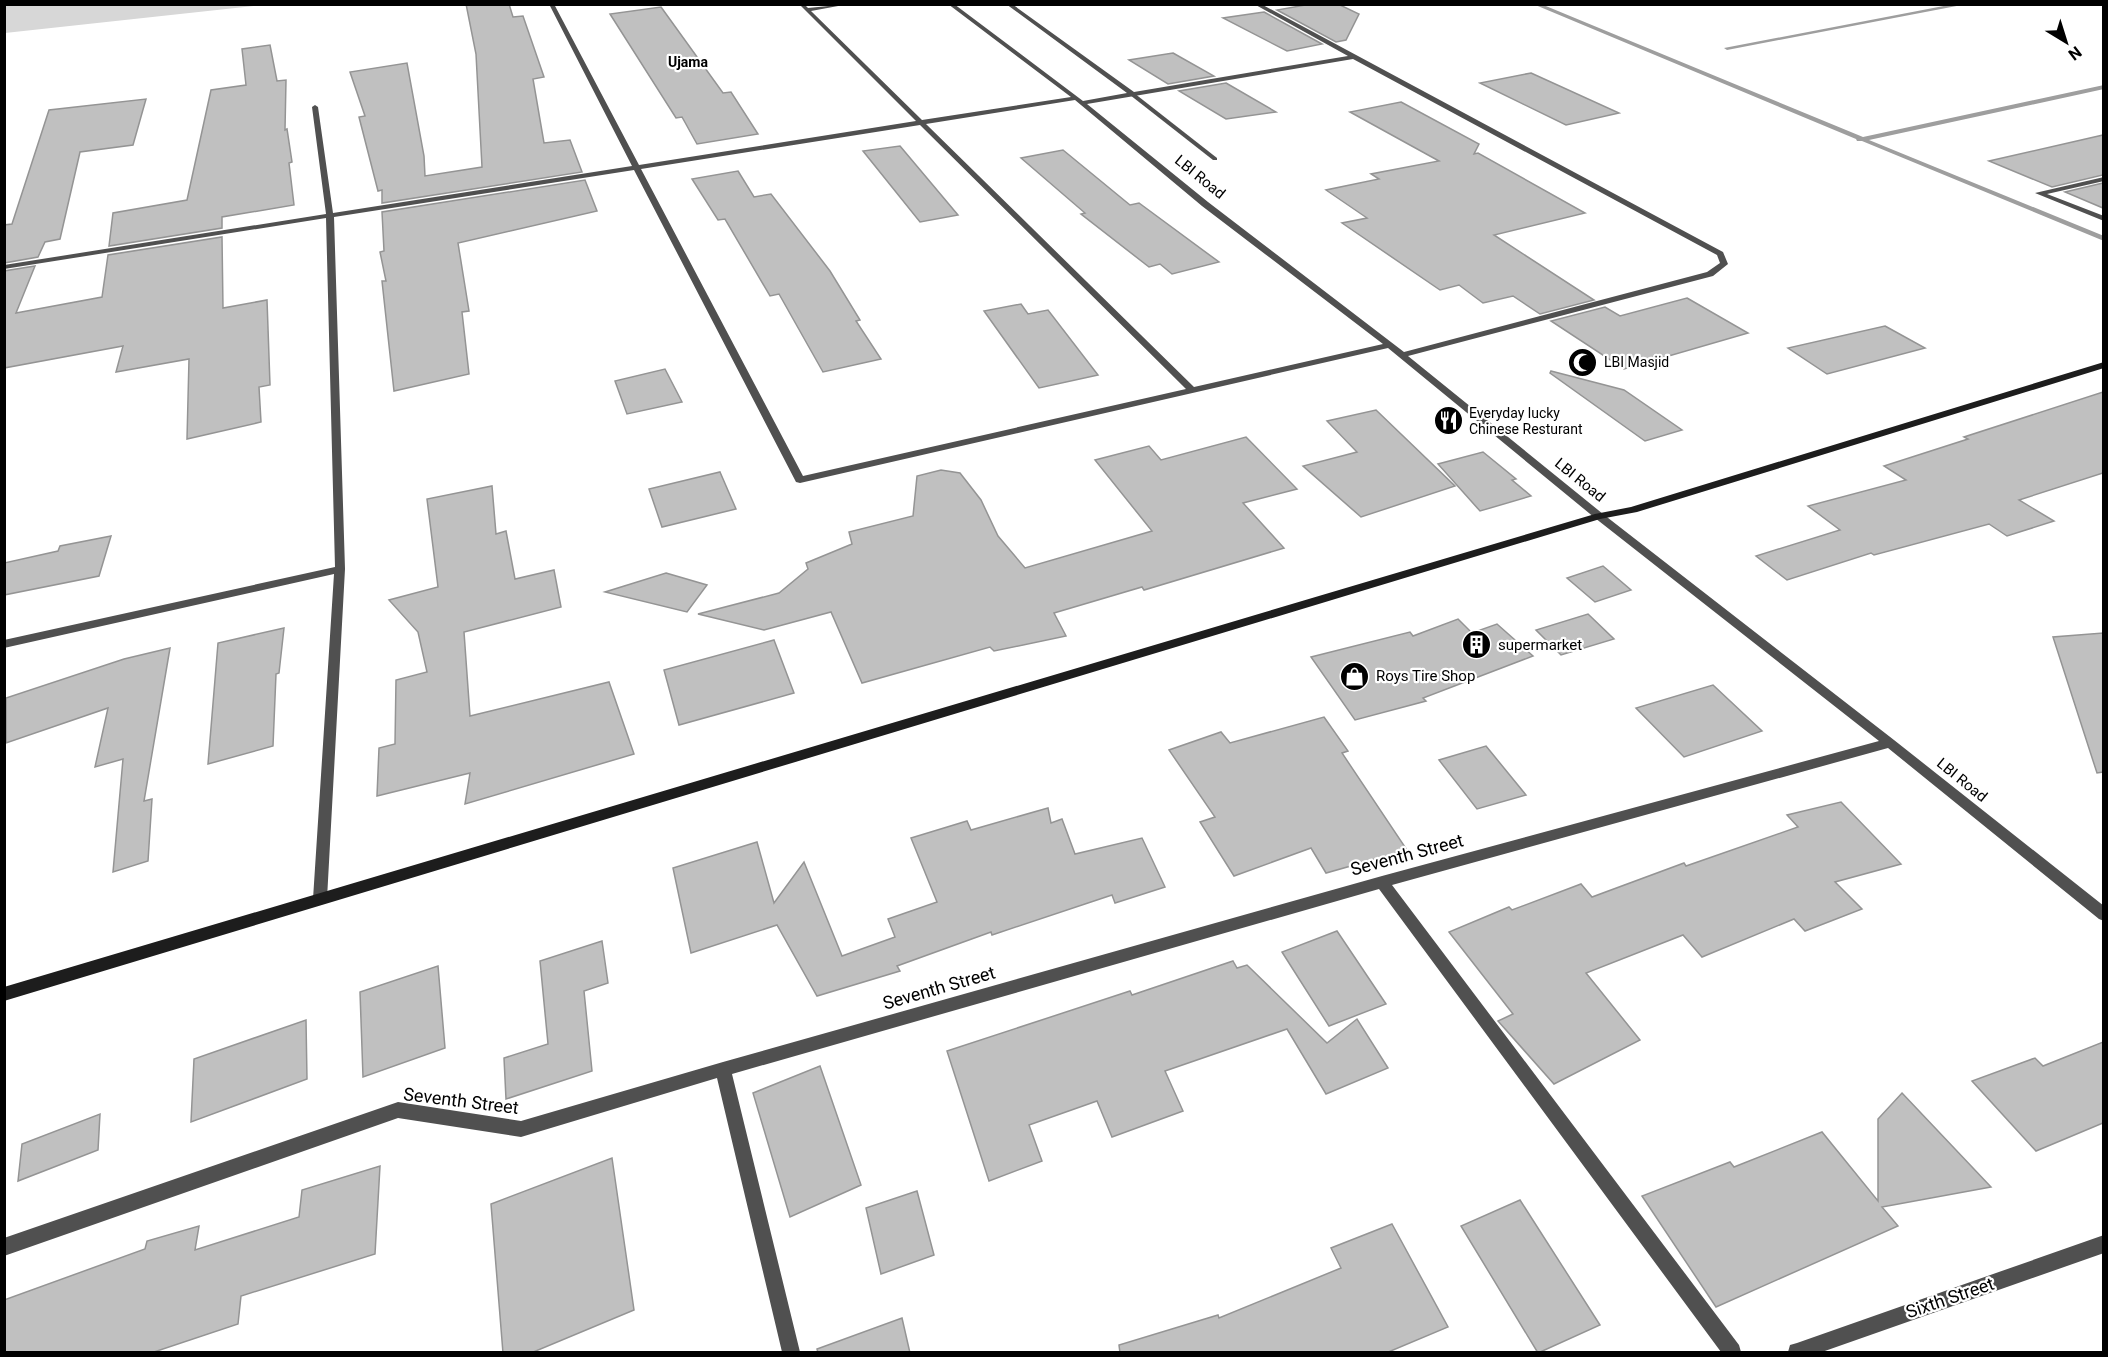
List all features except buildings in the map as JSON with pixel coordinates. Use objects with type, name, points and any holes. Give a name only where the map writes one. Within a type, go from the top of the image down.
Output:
[{"type":"main road","points":[[4,994],[1599,516],[1633,510],[2103,365]]},
{"type":"street","points":[[551,4],[800,480],[1390,345]]},
{"type":"street","points":[[804,7],[847,4]]},
{"type":"street","name":"LBI Road","points":[[950,4],[1079,100],[1205,204],[1390,345],[1599,516],[1890,742],[2103,915]]},
{"type":"street","points":[[1008,4],[1215,159]]},
{"type":"street","points":[[1256,4],[1720,254],[1724,264],[1710,274],[1401,355]]},
{"type":"street","points":[[804,7],[1192,390]]},
{"type":"street","points":[[4,267],[637,166],[1131,94],[1353,57]]},
{"type":"street","points":[[315,107],[330,214],[340,569],[320,899]]},
{"type":"street","points":[[2103,179],[2039,193],[2103,219]]},
{"type":"street","points":[[4,644],[340,569]]},
{"type":"street","name":"Seventh Street","points":[[4,1246],[398,1110],[521,1129],[723,1069],[1382,882],[1890,742]]},
{"type":"street","points":[[1382,882],[1731,1353]]},
{"type":"street","points":[[723,1069],[791,1353]]},
{"type":"street","name":"Sixth Street","points":[[1797,1353],[2103,1244]]},
{"type":"shaded area","points":[[5,4],[263,4],[263,5],[5,33]]},
{"type":"waterway","points":[[1535,4],[1862,139]]},
{"type":"waterway","points":[[1727,48],[1965,4]]},
{"type":"waterway","points":[[1862,139],[2104,87]]},
{"type":"waterway","points":[[1862,139],[2104,239]]},
{"type":"place","name":"LBI Masjid","points":[[1583,362]]},
{"type":"place","name":"Everyday lucky Chinese Resturant","points":[[1448,421]]},
{"type":"place","name":"supermarket","points":[[1477,645]]},
{"type":"place","name":"Roys Tire Shop","points":[[1355,676]]},
{"type":"district","name":"Ujama","points":[[688,62]]}]
